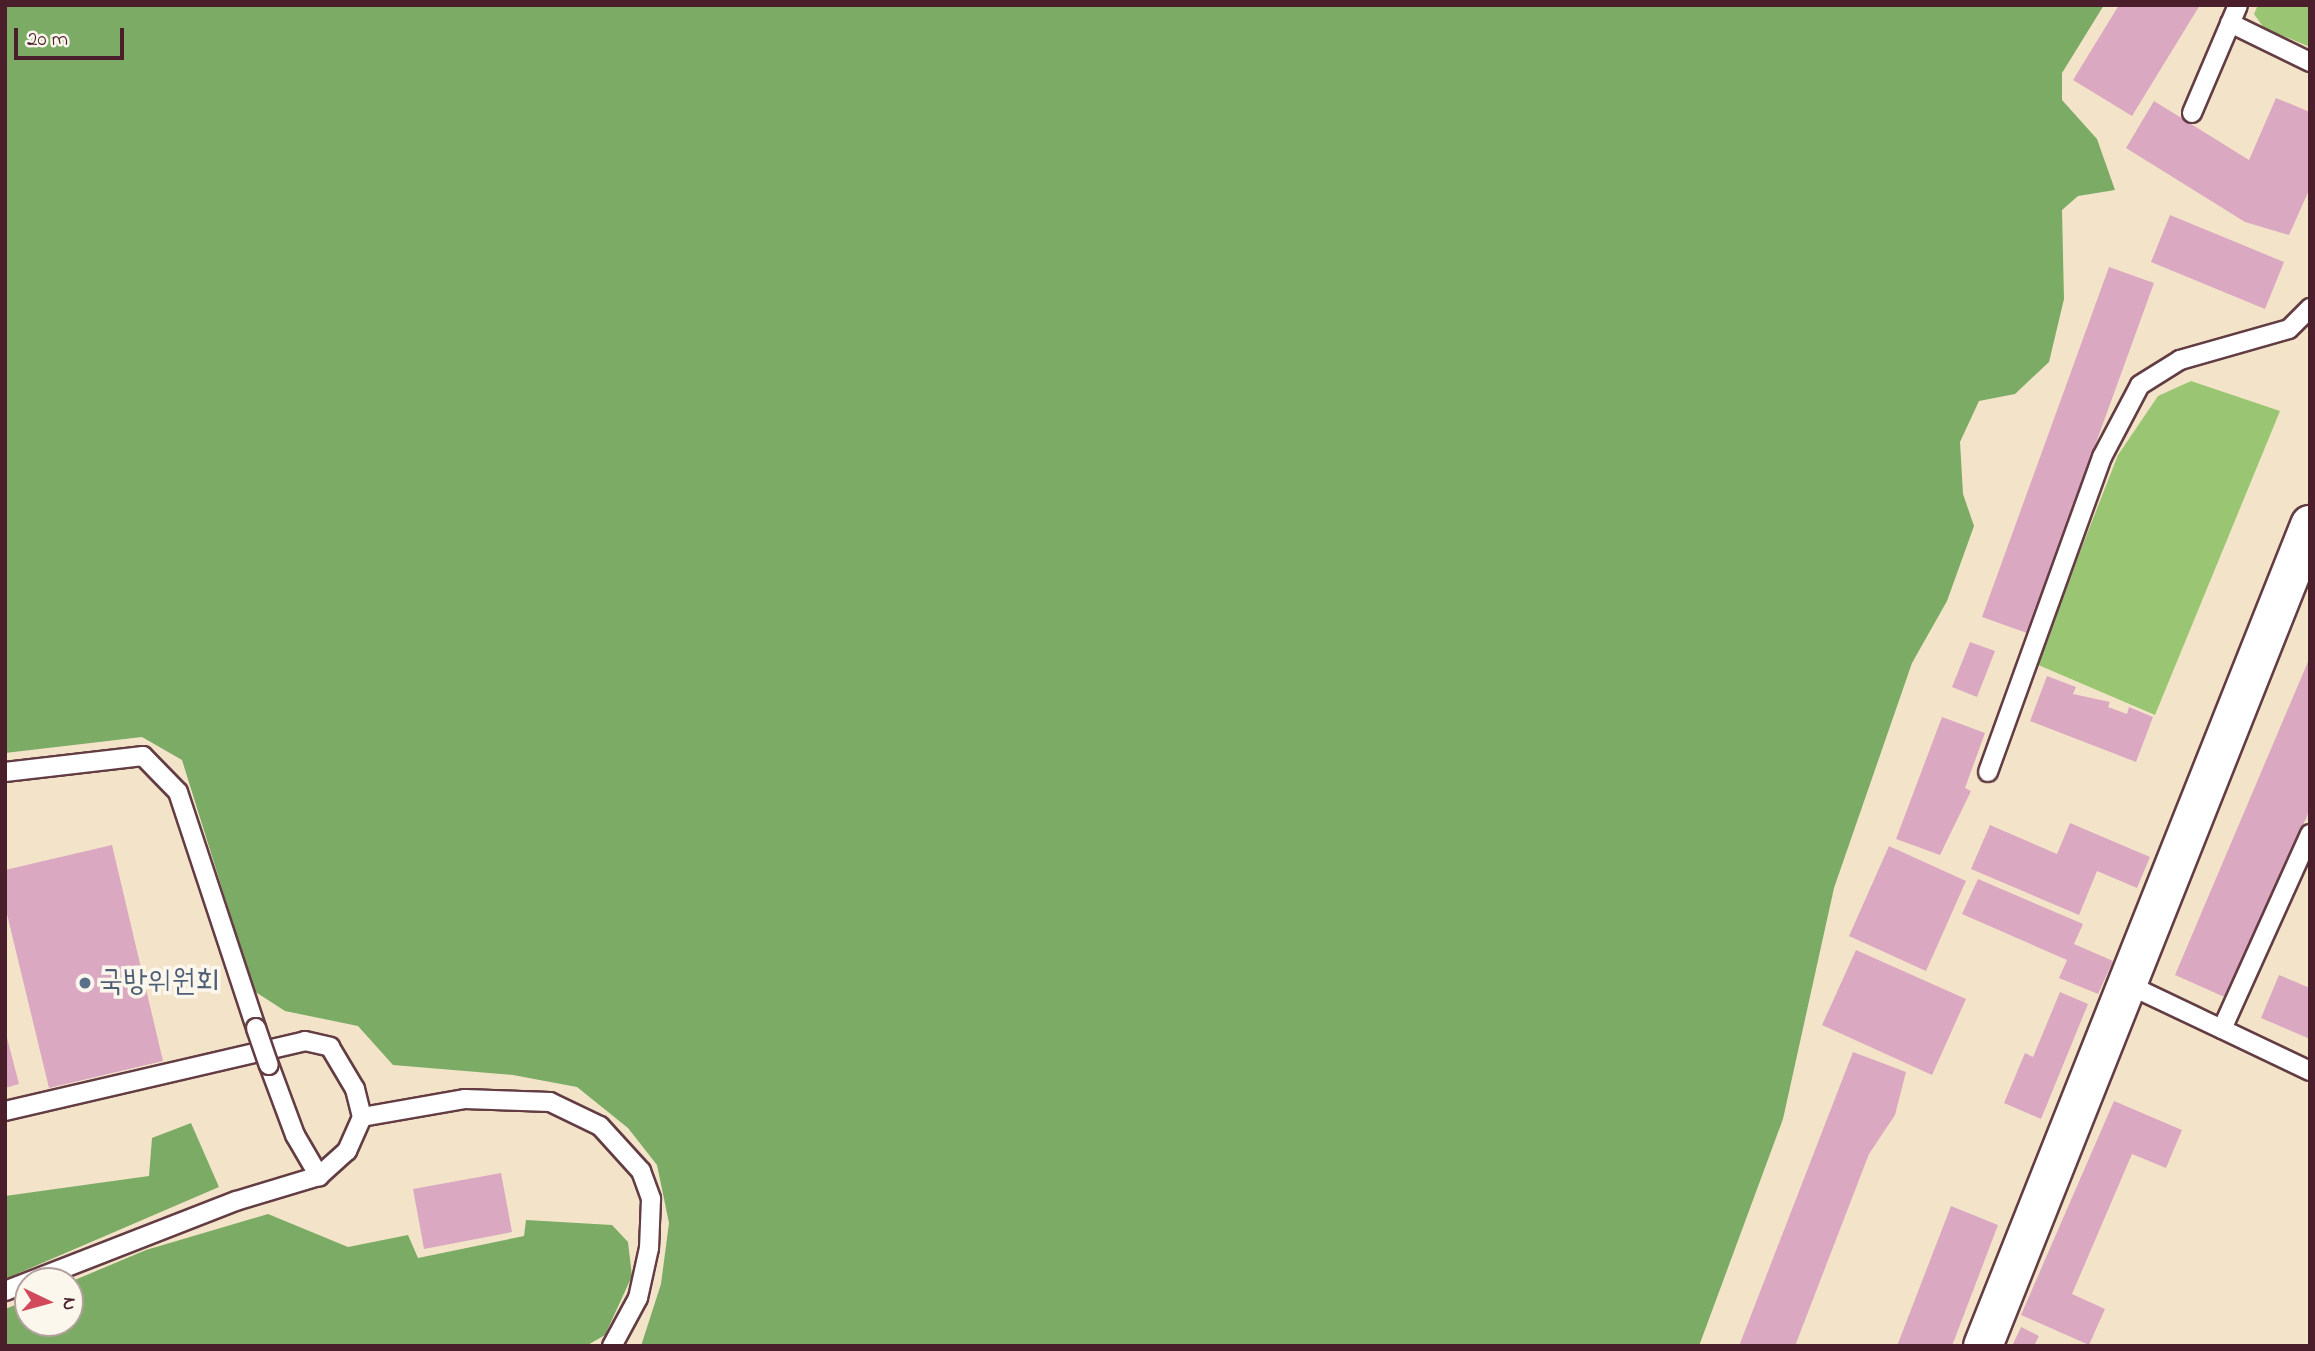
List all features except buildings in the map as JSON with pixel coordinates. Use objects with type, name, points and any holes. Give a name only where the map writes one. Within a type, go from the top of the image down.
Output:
[{"type":"street","points":[[1983,1346],[2310,525]]},
{"type":"lane","points":[[2192,113],[2238,5]]},
{"type":"lane","points":[[2230,23],[2310,62]]},
{"type":"lane","points":[[1988,772],[2102,457],[2140,385],[2180,360],[2288,329],[2310,308]]},
{"type":"lane","points":[[5,772],[143,756],[178,792],[269,1065],[295,1135],[319,1176]]},
{"type":"lane","points":[[2222,1029],[2310,834]]},
{"type":"lane","points":[[2129,985],[2310,1071]]},
{"type":"lane","points":[[5,1111],[305,1041],[330,1047],[355,1089],[362,1116],[347,1151],[319,1176],[223,1206],[5,1291]]},
{"type":"lane","points":[[362,1116],[465,1100],[550,1102],[600,1126],[642,1171],[650,1199],[649,1248],[638,1298],[612,1346]]},
{"type":"green space","points":[[5,5],[2104,5],[2062,73],[2062,100],[2097,139],[2115,190],[2078,196],[2062,210],[2064,299],[2049,362],[2015,394],[1979,401],[1960,442],[1963,494],[1974,526],[1947,601],[1912,663],[1834,888],[1783,1119],[1699,1346],[641,1346],[661,1284],[669,1223],[657,1165],[628,1128],[577,1087],[513,1075],[393,1065],[358,1026],[285,1011],[254,991],[182,760],[142,737],[5,753]]},
{"type":"green space","points":[[2258,5],[2310,5],[2310,47],[2264,28],[2254,14]]},
{"type":"green space","points":[[2191,381],[2280,411],[2155,715],[2036,664],[2118,455],[2158,396]]},
{"type":"green space","points":[[191,1123],[219,1187],[33,1267],[14,1267],[14,1275],[5,1279],[5,1196],[149,1176],[152,1138]]},
{"type":"green space","points":[[268,1214],[348,1247],[408,1235],[418,1258],[524,1236],[526,1220],[612,1225],[628,1242],[632,1276],[605,1335],[586,1346],[5,1346],[5,1309],[14,1305],[14,1337],[84,1337],[84,1276],[146,1250]]},
{"type":"place","name":"국방위원회","points":[[85,983]]}]
